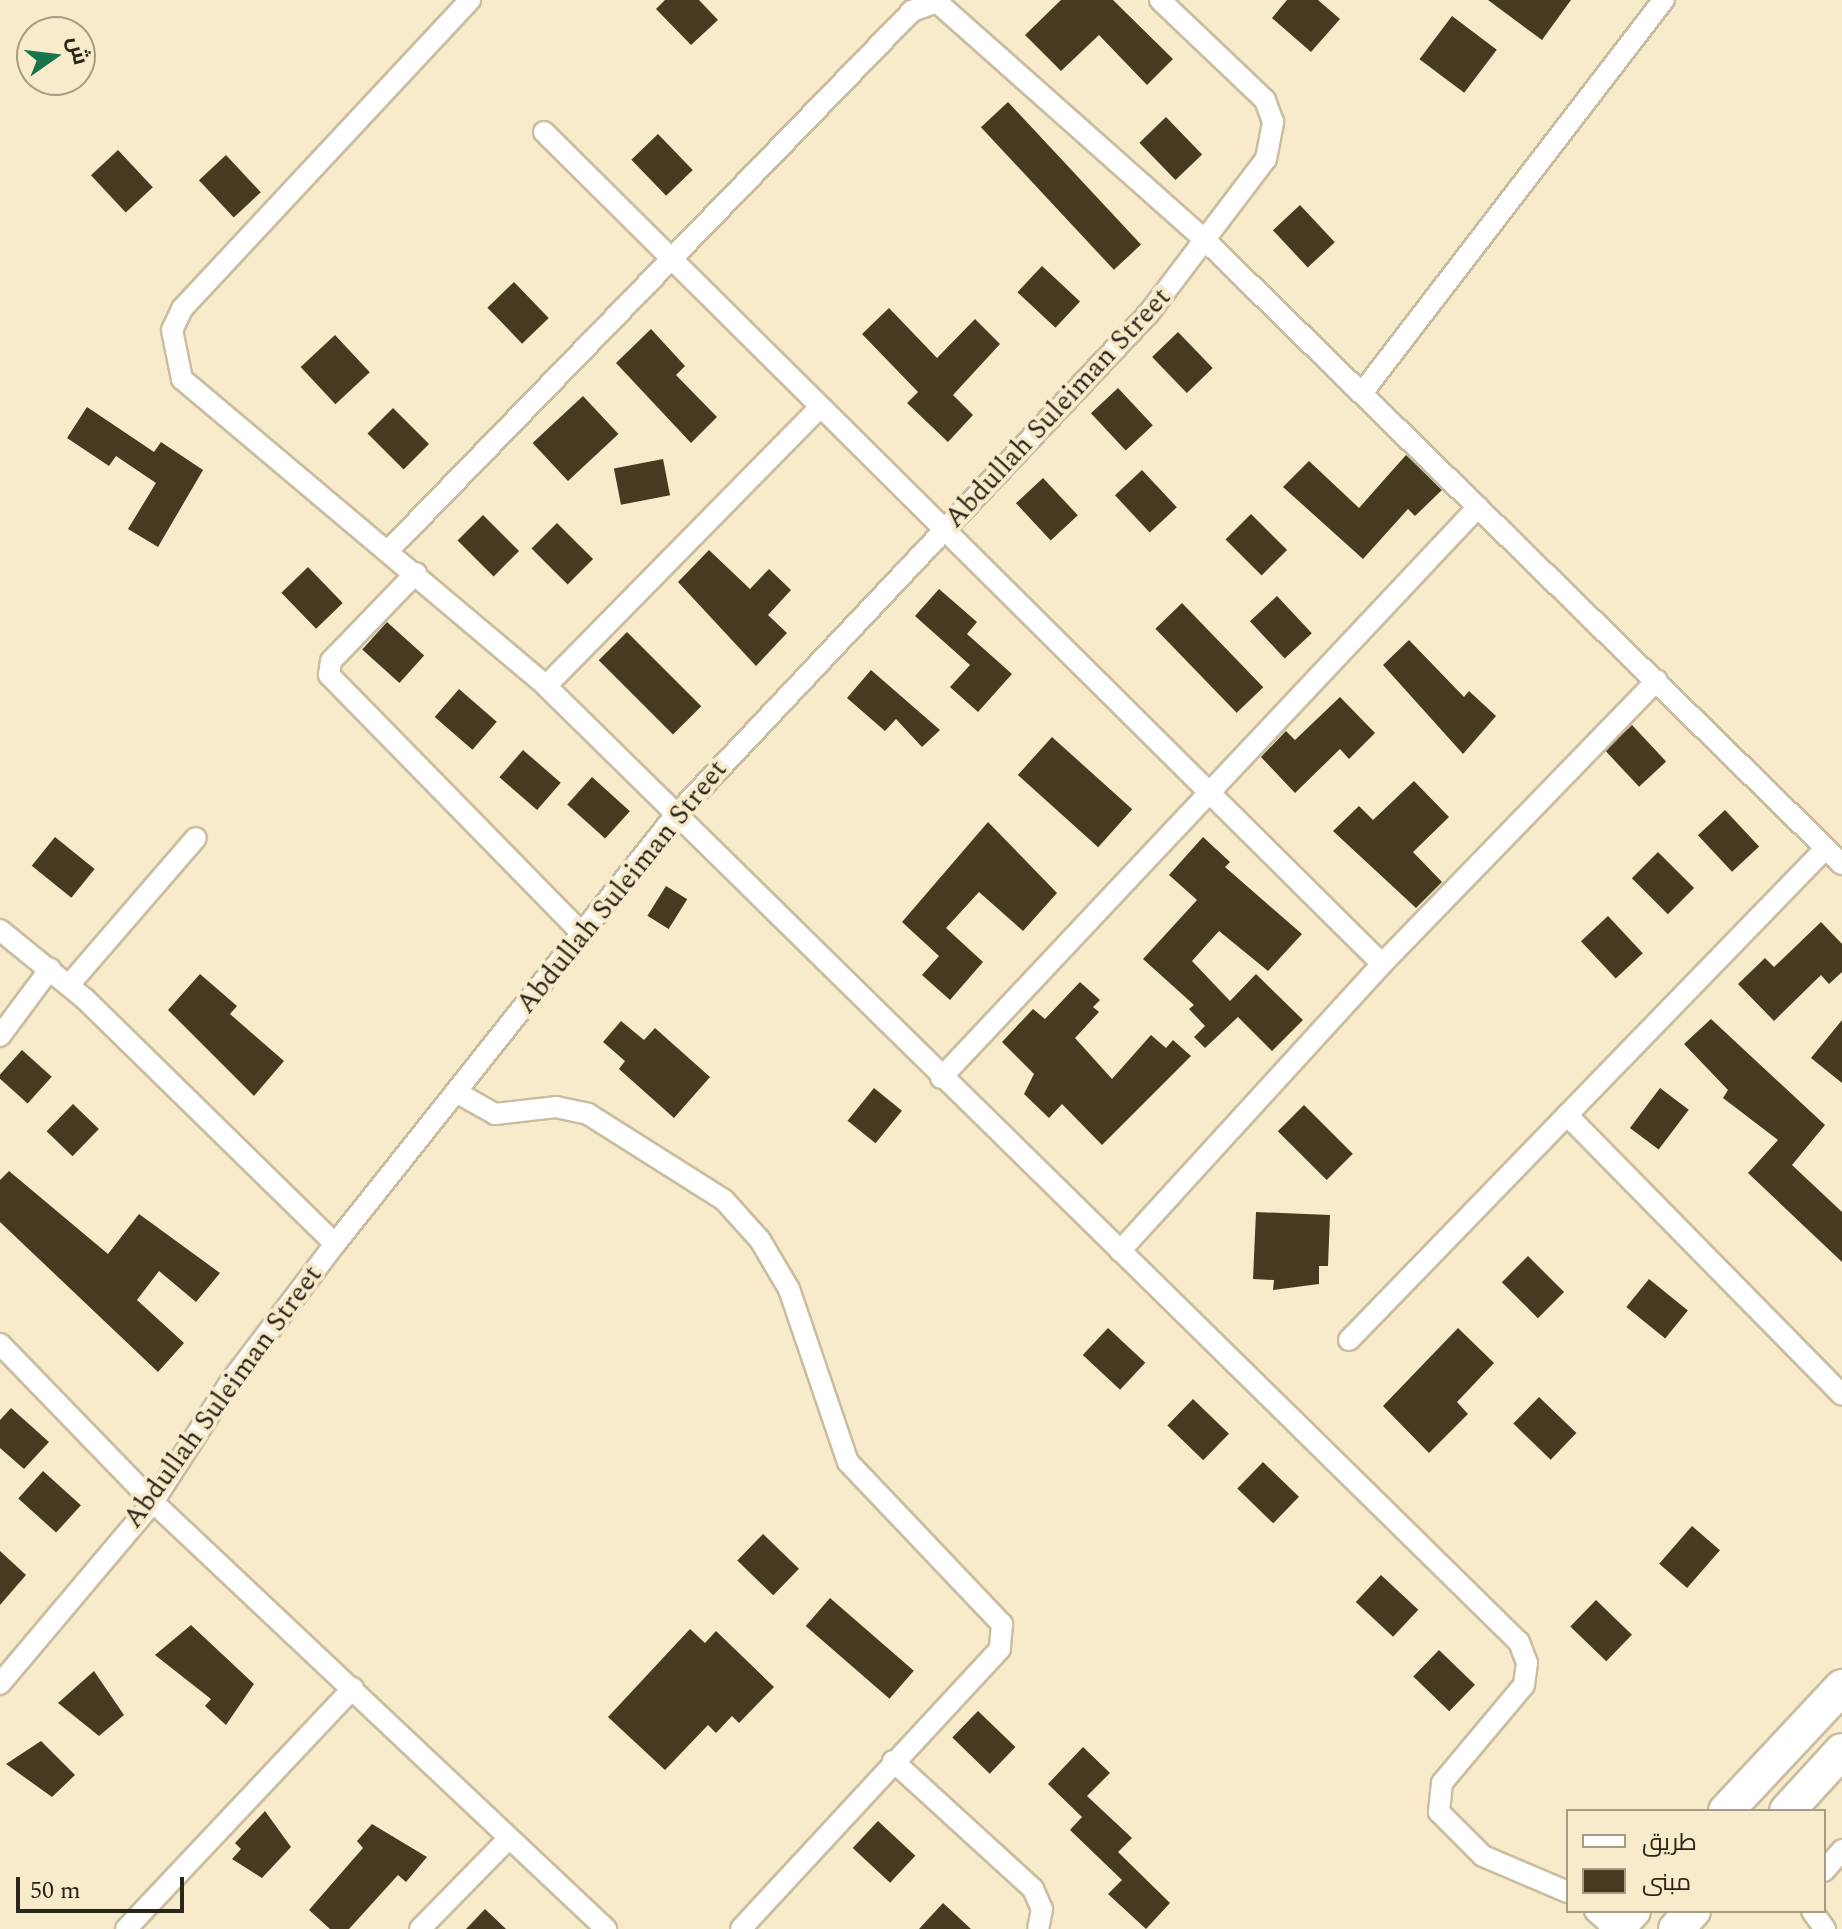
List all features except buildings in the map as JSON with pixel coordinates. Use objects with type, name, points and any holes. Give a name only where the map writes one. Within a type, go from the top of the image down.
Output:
[{"type":"highway","points":[[1728,1809],[1842,1687]]},
{"type":"highway","points":[[1789,1809],[1842,1751]]},
{"type":"highway","points":[[1615,1929],[1631,1913]]},
{"type":"highway","points":[[1676,1929],[1691,1913]]},
{"type":"street","points":[[470,0],[182,309],[172,330],[182,379],[205,404],[389,550],[546,686],[674,817],[1519,1642],[1527,1663],[1524,1685],[1442,1783],[1439,1812],[1483,1856],[1566,1891]]},
{"type":"street","name":"Abdullah Suleiman Street","points":[[2,1678],[153,1502],[231,1381],[335,1244],[674,817],[944,530],[1207,242],[1266,159],[1273,122],[1251,83],[1160,0]]},
{"type":"street","points":[[1362,393],[1664,0]]},
{"type":"street","points":[[389,550],[912,11],[931,1],[949,8],[1207,242],[1842,864]]},
{"type":"street","points":[[544,132],[944,530],[1210,788],[1382,964]]},
{"type":"street","points":[[546,686],[820,407]]},
{"type":"street","points":[[941,1078],[1210,788],[1478,507]]},
{"type":"street","points":[[416,573],[331,661],[329,675],[583,934]]},
{"type":"street","points":[[1120,1251],[1382,964],[1657,680]]},
{"type":"street","points":[[69,985],[196,838]]},
{"type":"street","points":[[1349,1340],[1825,849]]},
{"type":"street","points":[[0,930],[69,985],[335,1244]]},
{"type":"street","points":[[0,1036],[50,969]]},
{"type":"street","points":[[456,1092],[495,1114],[556,1107],[588,1114],[704,1183],[776,1264],[848,1462],[1005,1633],[1000,1649],[893,1761],[741,1929]]},
{"type":"street","points":[[1567,1115],[1842,1395]]},
{"type":"street","points":[[0,1344],[153,1502],[606,1929]]},
{"type":"street","points":[[126,1929],[353,1688]]},
{"type":"street","points":[[893,1761],[1033,1889],[1042,1909],[1038,1929]]},
{"type":"street","points":[[420,1929],[509,1838]]},
{"type":"street","points":[[1826,1869],[1842,1850]]},
{"type":"street","points":[[1597,1913],[1615,1929]]}]
